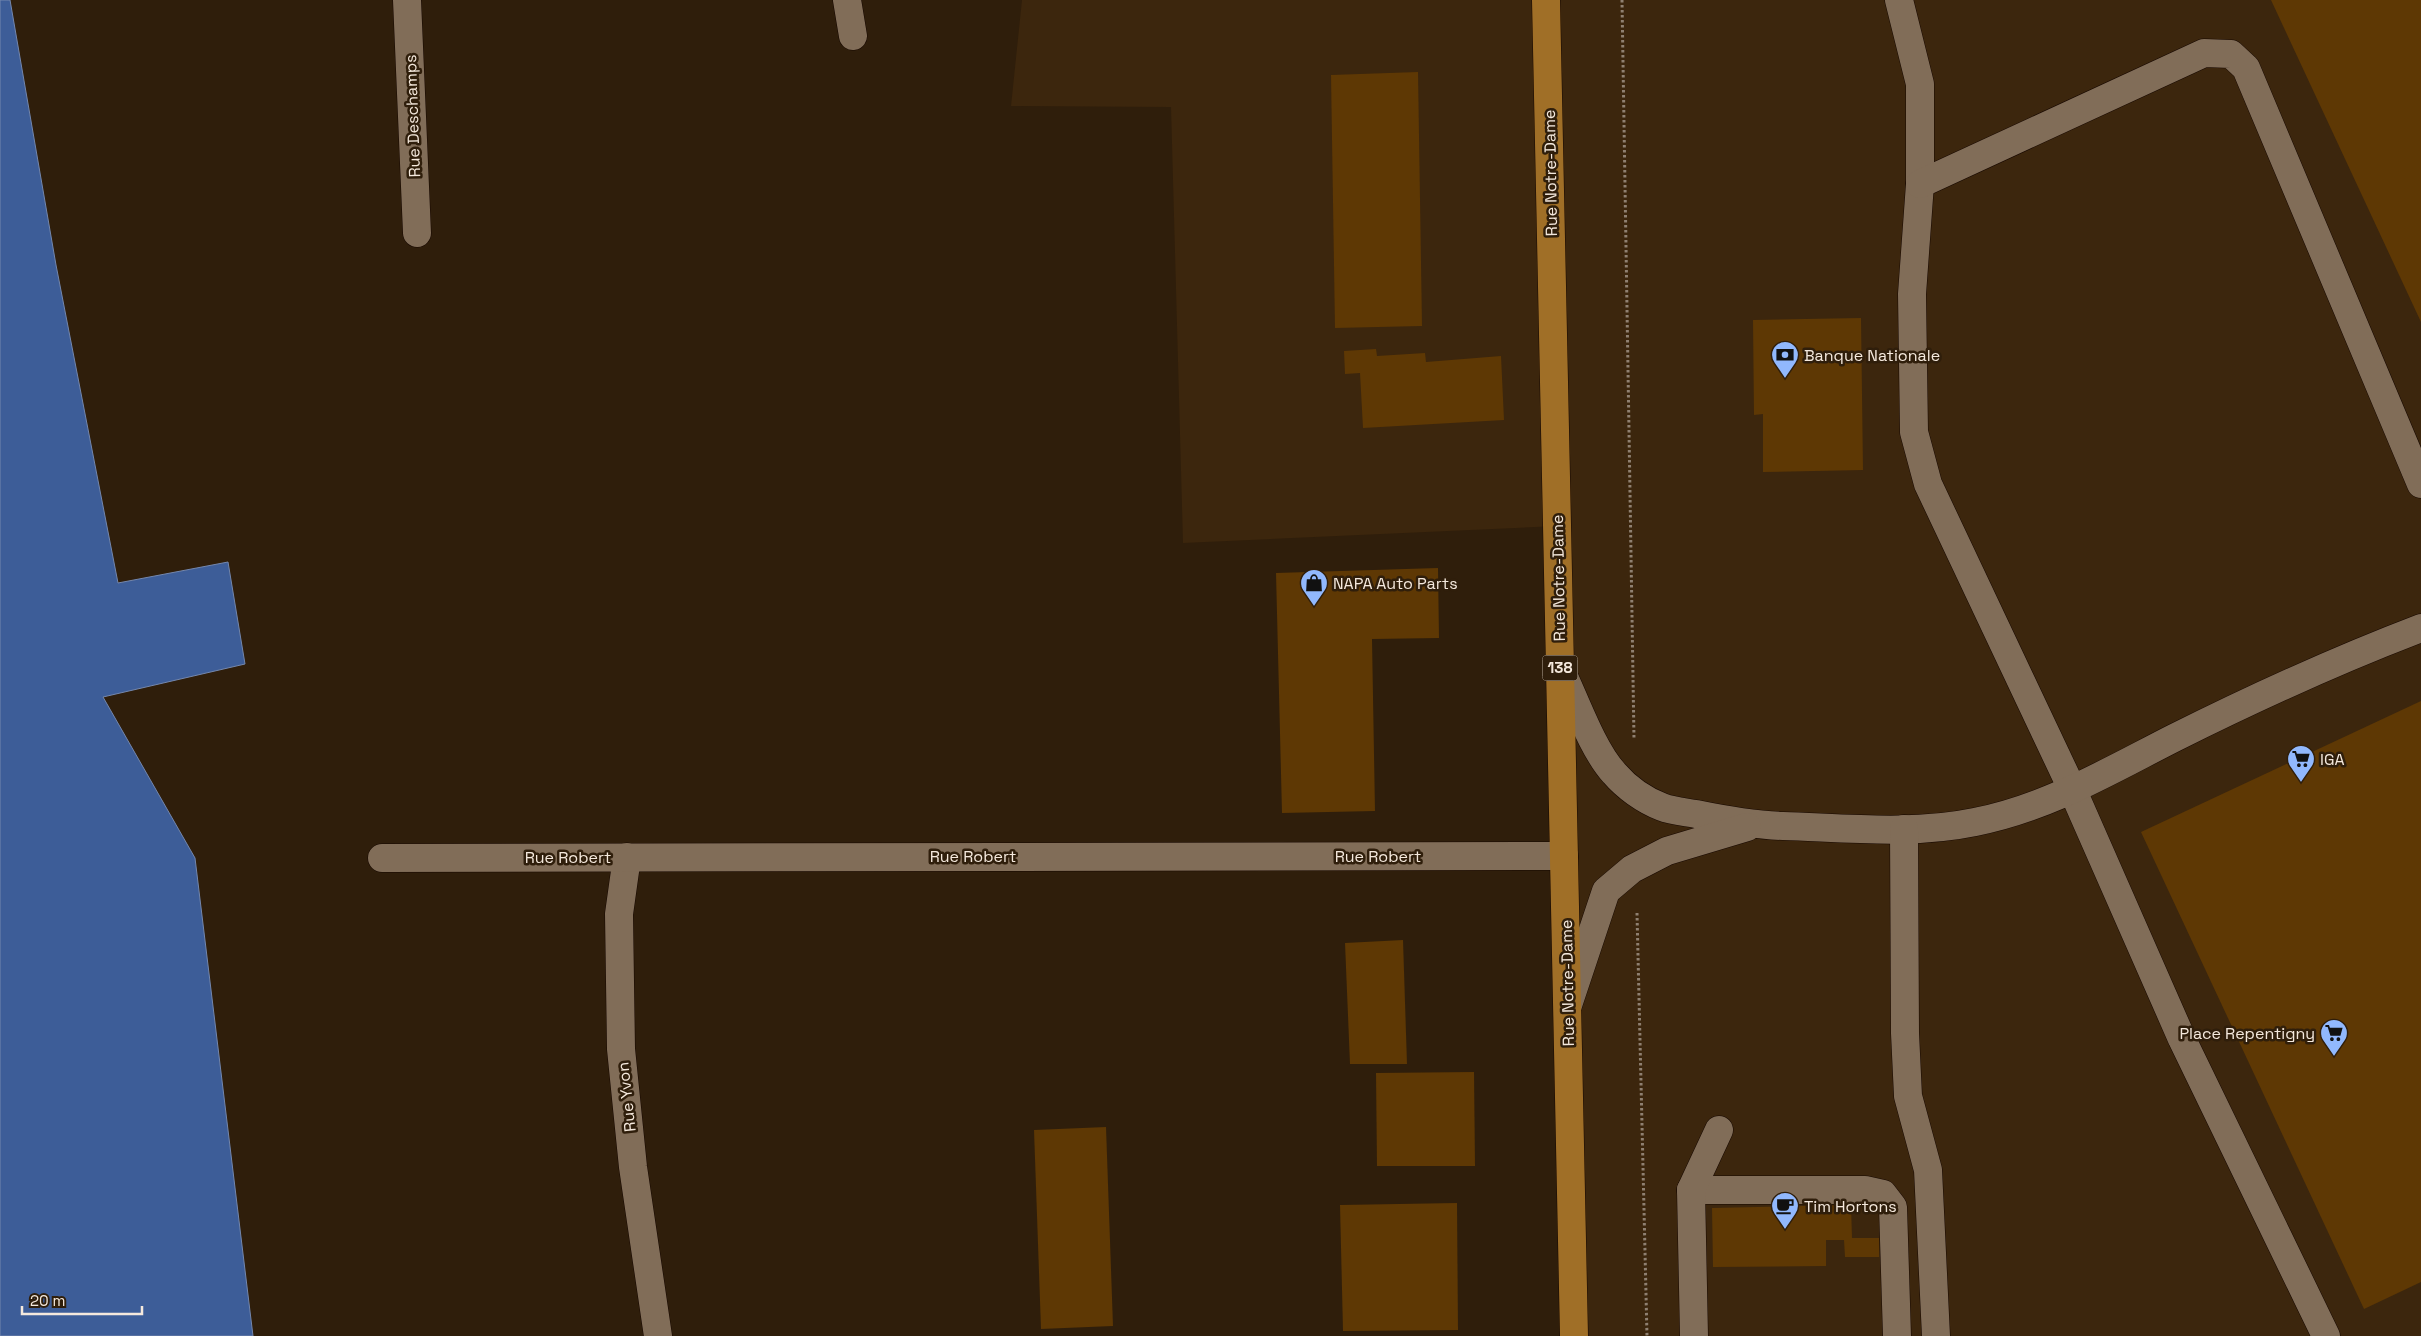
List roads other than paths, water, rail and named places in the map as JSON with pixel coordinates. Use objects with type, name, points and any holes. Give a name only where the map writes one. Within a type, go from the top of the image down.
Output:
[{"type":"main road","name":"Rue Notre-Dame","points":[[1546,0],[1574,1336]]},
{"type":"street","name":"Rue Deschamps","points":[[407,0],[417,233]]},
{"type":"street","points":[[847,0],[853,36]]},
{"type":"street","points":[[1899,0],[1920,84],[1920,184],[1912,294],[1914,432],[1928,484],[2073,791],[2182,1039],[2326,1336]]},
{"type":"street","points":[[1920,184],[2204,53],[2230,54],[2246,68],[2421,484]]},
{"type":"street","points":[[1560,668],[1600,752],[1613,773],[1634,791],[1662,808],[1751,825],[1904,829],[1972,823],[1992,819],[2017,812],[2073,791],[2174,738],[2270,693],[2375,645],[2421,628]]},
{"type":"street","points":[[1567,1007],[1606,891],[1636,867],[1667,851],[1751,825]]},
{"type":"street","points":[[1691,1190],[1866,1190],[1883,1194],[1893,1207],[1897,1334],[1936,1335],[1928,1170],[1908,1096],[1905,1033],[1904,829]]},
{"type":"street","name":"Rue Robert","points":[[382,858],[1564,856]]},
{"type":"street","name":"Rue Yvon","points":[[627,857],[619,914],[621,1049],[633,1167],[658,1336]]},
{"type":"street","points":[[1694,1336],[1691,1190],[1719,1130]]},
{"type":"water","points":[[0,0],[10,0],[56,265],[118,583],[228,562],[245,664],[103,697],[195,858],[253,1336],[0,1336]]},
{"type":"place","name":"Banque Nationale","points":[[1785,379]]},
{"type":"place","name":"NAPA Auto Parts","points":[[1314,607]]},
{"type":"place","name":"IGA","points":[[2301,783]]},
{"type":"place","name":"Place Repentigny","points":[[2334,1057]]},
{"type":"place","name":"Tim Hortons","points":[[1785,1230]]}]
